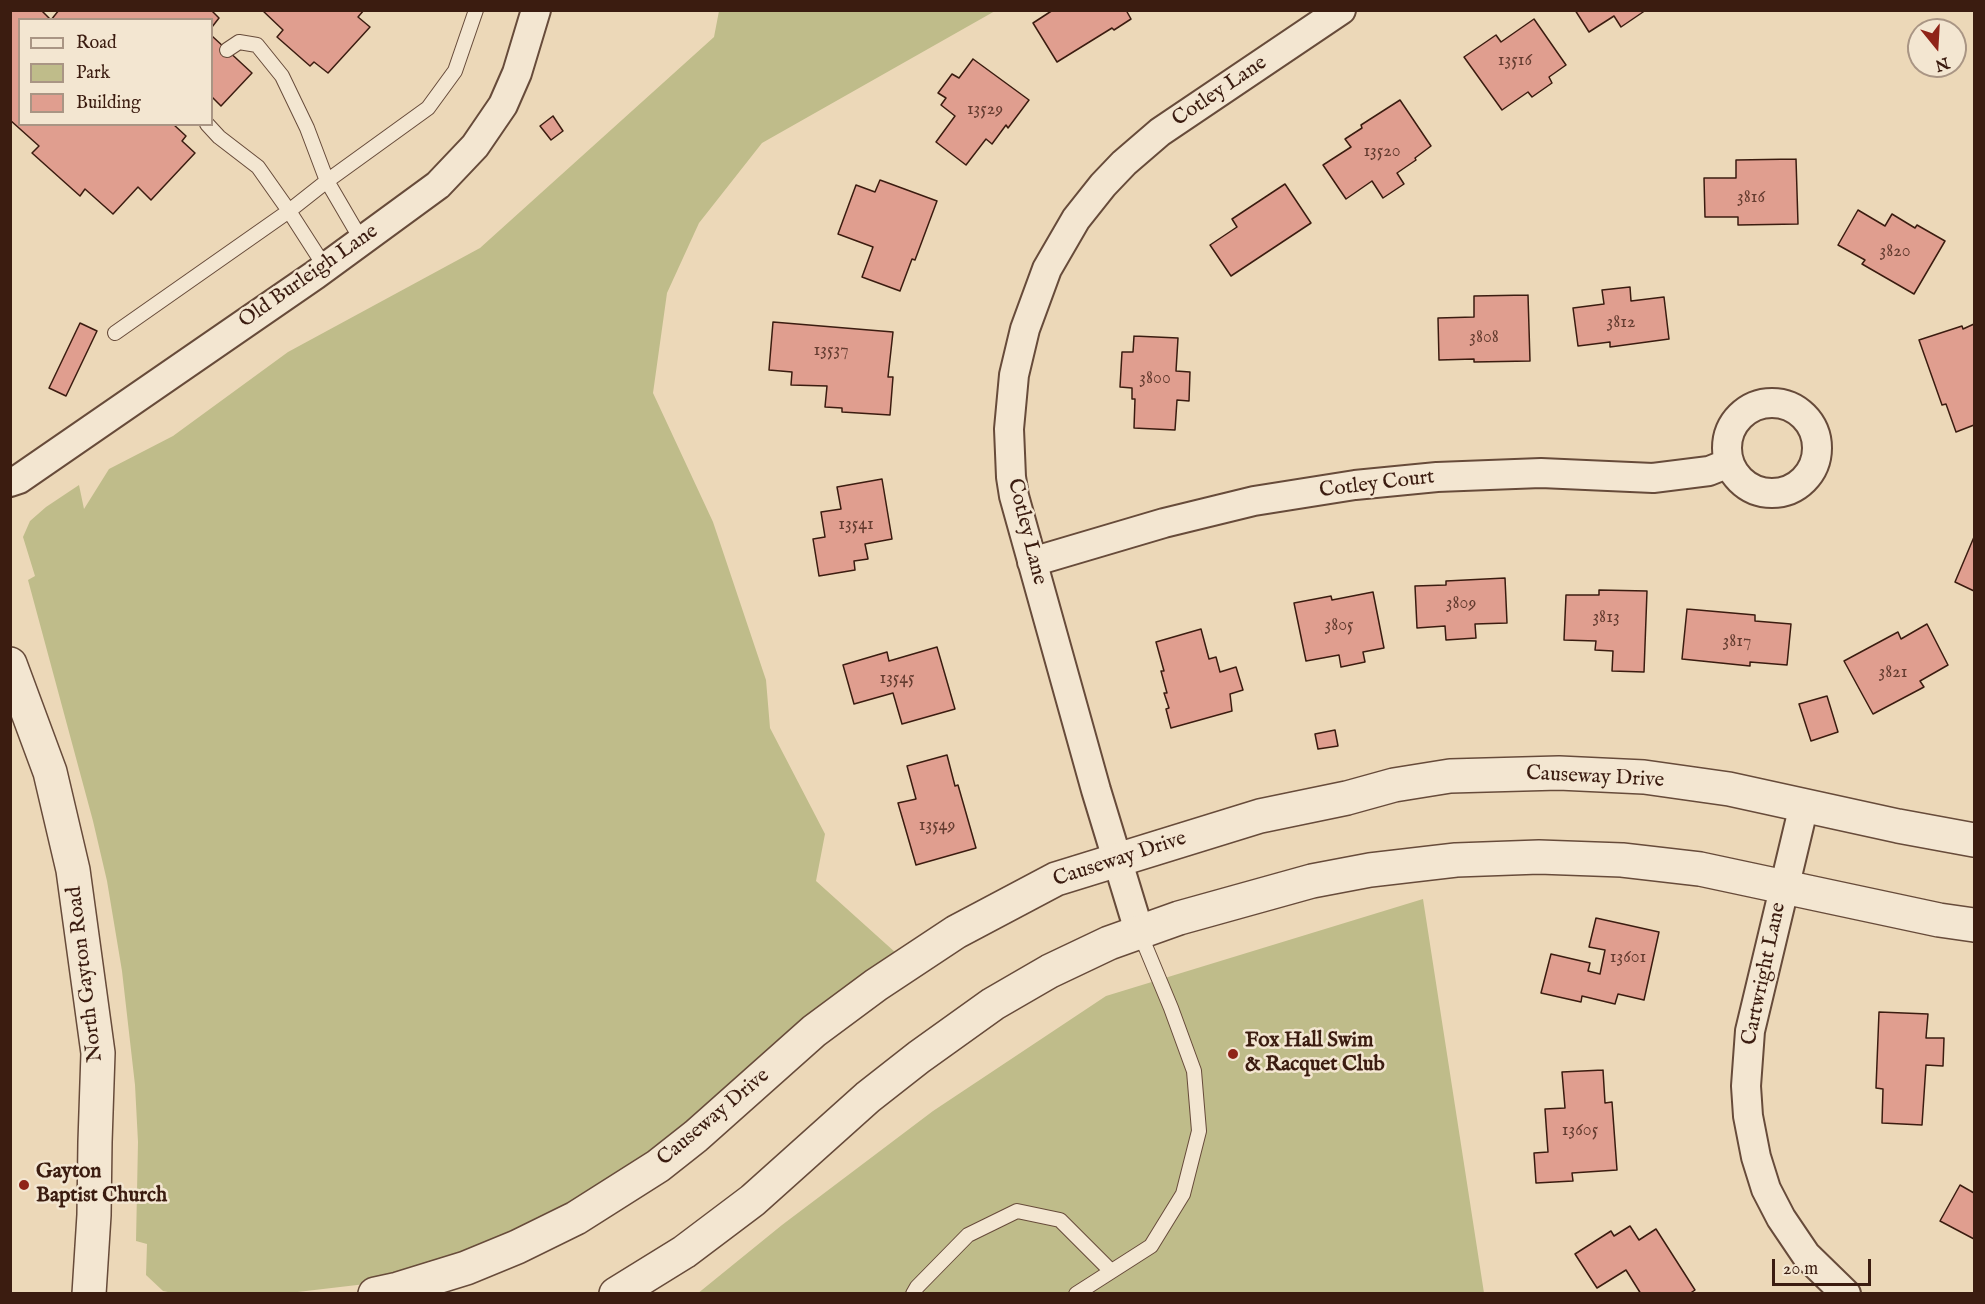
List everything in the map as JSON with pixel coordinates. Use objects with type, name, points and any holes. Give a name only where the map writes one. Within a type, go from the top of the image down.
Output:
[{"type":"street","name":"Old Burleigh Lane","points":[[10,482],[19,479],[438,186],[475,146],[503,105],[517,74],[536,10]]},
{"type":"street","name":"Cotley Lane","points":[[1139,931],[1116,860],[1014,496],[1009,429],[1014,375],[1019,352],[1047,269],[1076,219],[1103,184],[1160,132],[1341,10]]},
{"type":"street","name":"Cotley Court","points":[[1032,562],[1186,517],[1254,501],[1355,485],[1437,477],[1541,473],[1653,478],[1709,471],[1729,463]]},
{"type":"street","name":"North Gayton Road","points":[[10,664],[50,772],[73,870],[98,1053],[94,1142],[94,1215],[89,1293]]},
{"type":"street","name":"Causeway Drive","points":[[375,1293],[398,1289],[466,1268],[517,1247],[576,1218],[674,1154],[814,1031],[876,984],[956,932],[1056,879],[1260,816],[1347,798],[1394,785],[1450,776],[1558,772],[1644,777],[1729,789],[1974,840]]},
{"type":"street","name":"Cartwright Lane","points":[[1804,805],[1750,1031],[1746,1086],[1748,1116],[1756,1157],[1766,1189],[1781,1218],[1806,1255],[1846,1293]]},
{"type":"street","points":[[616,1293],[684,1252],[753,1200],[868,1097],[993,1004],[1050,971],[1139,931],[1312,881],[1370,870],[1456,860],[1539,857],[1622,860],[1700,869],[1974,926]]},
{"type":"lane","points":[[115,333],[289,211],[428,108],[455,71],[476,10]]},
{"type":"lane","points":[[227,50],[239,42],[257,45],[282,76],[307,128],[327,181],[362,241]]},
{"type":"lane","points":[[209,126],[219,137],[258,167],[325,267]]},
{"type":"lane","points":[[1076,1293],[1151,1246],[1183,1194],[1199,1131],[1194,1071],[1139,931]]},
{"type":"lane","points":[[913,1293],[916,1287],[968,1235],[1017,1211],[1060,1220],[1111,1271]]},
{"type":"green space","points":[[719,11],[995,11],[762,143],[699,223],[667,293],[653,393],[713,522],[766,680],[770,728],[825,834],[816,881],[896,953],[655,1155],[526,1231],[374,1283],[289,1293],[173,1293],[163,1291],[146,1275],[147,1244],[136,1241],[138,1142],[135,1085],[122,971],[107,881],[28,580],[35,576],[23,537],[30,521],[46,507],[79,485],[84,509],[109,469],[173,436],[288,352],[480,248],[714,37]]},
{"type":"green space","name":"Fox Hall Swim & Racquet Club","points":[[1423,899],[1484,1293],[697,1294],[782,1225],[933,1111],[1106,996]]},
{"type":"building","points":[[10,10],[41,10],[49,18],[18,18],[18,126],[175,126],[186,136],[182,141],[195,153],[151,200],[138,187],[113,214],[85,189],[80,196],[32,153],[39,146],[10,120]]},
{"type":"building","points":[[59,10],[211,10],[219,18],[213,26],[213,18],[53,18]]},
{"type":"building","points":[[262,10],[364,10],[358,17],[370,27],[328,73],[314,62],[310,66],[277,37],[283,30]]},
{"type":"building","points":[[1053,10],[1126,10],[1131,19],[1057,62],[1033,23]]},
{"type":"building","points":[[1575,10],[1646,10],[1621,27],[1614,16],[1589,32]]},
{"type":"building","points":[[1534,19],[1566,65],[1549,77],[1552,83],[1532,97],[1528,92],[1502,110],[1464,57],[1496,35],[1501,42]]},
{"type":"building","points":[[213,37],[252,73],[221,106],[213,98]]},
{"type":"building","points":[[973,59],[1029,100],[1008,128],[1006,125],[992,144],[986,139],[966,165],[936,142],[955,116],[941,105],[946,98],[938,93],[952,74],[959,78]]},
{"type":"building","points":[[1400,100],[1431,146],[1397,173],[1404,184],[1383,198],[1372,181],[1346,199],[1323,165],[1351,147],[1345,139],[1362,128],[1361,125]]},
{"type":"building","points":[[553,116],[563,131],[551,140],[540,126]]},
{"type":"building","points":[[1796,159],[1798,224],[1738,225],[1738,217],[1705,217],[1704,178],[1736,178],[1736,160]]},
{"type":"building","points":[[880,180],[937,201],[915,260],[912,259],[900,291],[862,277],[873,247],[838,234],[856,185],[875,192]]},
{"type":"building","points":[[1285,184],[1311,223],[1231,276],[1210,245],[1237,227],[1232,219]]},
{"type":"building","points":[[1858,210],[1885,226],[1892,214],[1915,228],[1917,225],[1945,241],[1914,294],[1862,264],[1865,260],[1838,245]]},
{"type":"building","points":[[1630,287],[1631,301],[1664,297],[1669,339],[1610,347],[1610,342],[1578,346],[1573,308],[1604,304],[1602,290]]},
{"type":"building","points":[[1528,295],[1530,361],[1439,360],[1438,318],[1474,317],[1474,296]]},
{"type":"building","points":[[773,322],[893,332],[888,377],[893,377],[890,415],[842,412],[842,408],[825,407],[827,386],[791,385],[792,372],[769,370]]},
{"type":"building","points":[[80,323],[97,331],[66,396],[49,388]]},
{"type":"building","points":[[1974,324],[1974,425],[1956,432],[1946,404],[1942,405],[1919,340]]},
{"type":"building","points":[[1134,336],[1178,338],[1176,371],[1190,372],[1189,401],[1177,400],[1175,430],[1134,428],[1135,399],[1132,399],[1132,388],[1120,387],[1122,352],[1133,352]]},
{"type":"building","points":[[882,479],[892,539],[865,544],[868,559],[854,561],[855,570],[819,576],[813,539],[825,537],[821,512],[841,509],[837,487]]},
{"type":"building","points":[[1974,537],[1974,591],[1955,582]]},
{"type":"building","points":[[1505,578],[1507,623],[1475,624],[1476,638],[1446,640],[1445,626],[1417,628],[1415,586],[1446,585],[1446,581]]},
{"type":"building","points":[[1599,590],[1647,591],[1644,672],[1612,671],[1613,651],[1595,650],[1596,641],[1564,640],[1566,595],[1599,595]]},
{"type":"building","points":[[1373,592],[1384,648],[1363,652],[1365,662],[1341,667],[1339,655],[1306,661],[1294,603],[1331,596],[1332,600]]},
{"type":"building","points":[[1687,609],[1755,615],[1755,621],[1791,624],[1787,665],[1750,662],[1750,666],[1682,659]]},
{"type":"building","points":[[1927,624],[1948,665],[1920,681],[1924,687],[1873,714],[1844,661],[1898,632],[1901,639]]},
{"type":"building","points":[[1201,629],[1209,659],[1216,657],[1220,672],[1236,667],[1243,690],[1230,694],[1232,711],[1171,728],[1166,709],[1169,708],[1164,693],[1167,693],[1161,671],[1164,671],[1156,642]]},
{"type":"building","points":[[937,647],[955,709],[902,724],[893,693],[854,704],[843,665],[887,652],[889,661]]},
{"type":"building","points":[[1827,696],[1838,732],[1811,741],[1799,704]]},
{"type":"building","points":[[1335,730],[1338,746],[1318,749],[1315,734]]},
{"type":"building","points":[[947,755],[976,848],[916,865],[898,803],[916,799],[907,766]]},
{"type":"building","points":[[1596,918],[1659,932],[1644,1000],[1618,994],[1615,1004],[1582,996],[1581,1002],[1541,993],[1551,954],[1590,963],[1588,971],[1600,974],[1605,950],[1589,947]]},
{"type":"building","points":[[1879,1012],[1928,1014],[1926,1038],[1944,1038],[1943,1066],[1926,1065],[1922,1125],[1882,1123],[1883,1089],[1876,1088]]},
{"type":"building","points":[[1603,1070],[1605,1103],[1612,1102],[1617,1170],[1572,1173],[1573,1181],[1536,1183],[1534,1153],[1548,1152],[1545,1109],[1565,1108],[1562,1072]]},
{"type":"building","points":[[1960,1185],[1974,1193],[1974,1239],[1940,1221]]},
{"type":"building","points":[[1630,1226],[1639,1240],[1656,1229],[1695,1290],[1689,1294],[1641,1294],[1626,1270],[1597,1288],[1575,1254],[1611,1231],[1614,1236]]},
{"type":"place","name":"Fox Hall Swim & Racquet Club","points":[[1233,1054]]},
{"type":"place","name":"Gayton Baptist Church","points":[[24,1185]]}]
